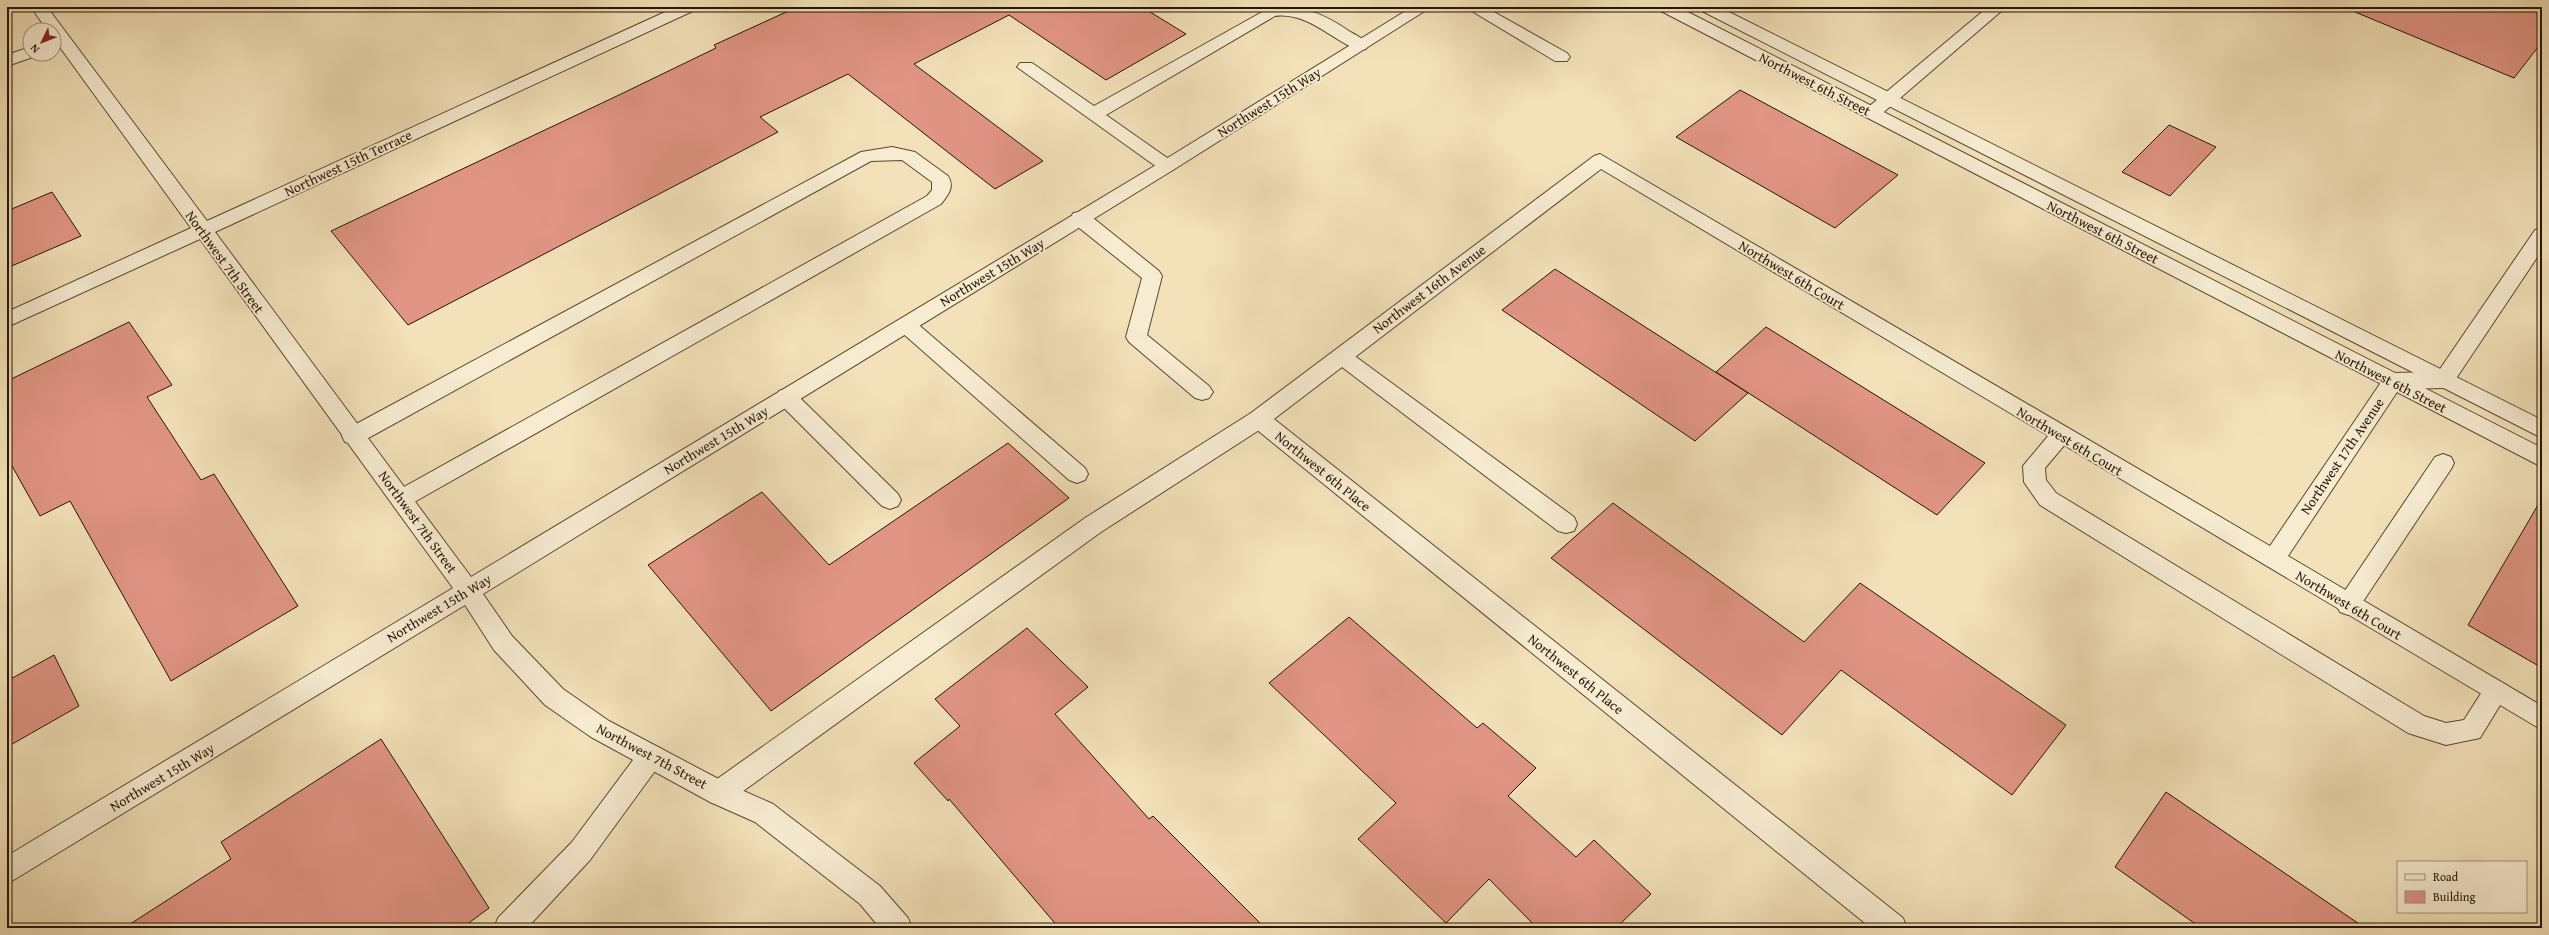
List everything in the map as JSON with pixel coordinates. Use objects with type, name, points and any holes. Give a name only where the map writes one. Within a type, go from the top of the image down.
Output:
[{"type":"street","name":"Northwest 7th Street","points":[[39,7],[47,22]]},
{"type":"street","name":"Northwest 15th Terrace","points":[[7,320],[689,7]]},
{"type":"street","name":"Northwest 15th Way","points":[[7,871],[1167,166],[1423,7]]},
{"type":"street","points":[[1473,7],[1561,57]]},
{"type":"street","name":"Northwest 6th Street","points":[[1665,7],[2542,458]]},
{"type":"street","name":"Northwest 6th Street","points":[[1706,7],[2542,430]]},
{"type":"street","points":[[1872,113],[1998,7]]},
{"type":"street","points":[[1094,114],[1271,12],[1285,8],[1303,10],[1360,45]]},
{"type":"street","name":"Northwest 7th Street","points":[[62,46],[202,230],[468,590],[503,642],[554,698],[600,729],[720,793],[764,813],[870,895],[898,928]]},
{"type":"street","points":[[7,61],[22,55]]},
{"type":"street","points":[[1026,67],[1167,166]]},
{"type":"street","points":[[354,436],[867,156],[890,152],[908,154],[941,180],[941,191],[934,200],[401,499]]},
{"type":"street","name":"Northwest 16th Avenue","points":[[720,793],[1093,525],[1259,419],[1600,160]]},
{"type":"street","name":"Northwest 6th Court","points":[[1600,160],[2061,436],[2542,719]]},
{"type":"street","points":[[1080,218],[1152,276],[1136,337],[1202,392]]},
{"type":"street","points":[[2393,381],[2444,380],[2541,238]]},
{"type":"street","points":[[906,325],[1077,474]]},
{"type":"street","points":[[1341,356],[1566,524]]},
{"type":"street","name":"Northwest 17th Avenue","points":[[2273,560],[2393,381]]},
{"type":"street","points":[[786,397],[890,500]]},
{"type":"street","name":"Northwest 6th Place","points":[[1259,419],[1893,928]]},
{"type":"street","points":[[2061,436],[2034,466],[2035,482],[2048,499],[2417,724],[2446,734],[2471,730],[2496,692]]},
{"type":"street","points":[[2348,605],[2443,463]]},
{"type":"street","points":[[508,928],[580,851],[651,756]]},
{"type":"building","points":[[797,7],[1142,7],[1186,34],[1106,80],[1009,15],[914,64],[1043,161],[995,189],[848,74],[760,117],[778,132],[408,325],[331,231],[619,95],[716,48],[714,45]]},
{"type":"building","points":[[2343,7],[2542,7],[2542,42],[2514,78]]},
{"type":"building","points":[[1740,90],[1898,175],[1835,228],[1676,137]]},
{"type":"building","points":[[2169,125],[2216,147],[2170,196],[2122,172]]},
{"type":"building","points":[[52,192],[81,236],[7,268],[7,211]]},
{"type":"building","points":[[1555,269],[1748,393],[1695,441],[1502,310]]},
{"type":"building","points":[[129,322],[172,385],[147,397],[201,480],[214,474],[298,606],[171,681],[70,501],[40,516],[7,457],[7,381]]},
{"type":"building","points":[[1766,327],[1985,463],[1937,515],[1716,372]]},
{"type":"building","points":[[1008,443],[1069,498],[771,711],[648,565],[762,492],[829,565]]},
{"type":"building","points":[[2542,498],[2542,668],[2468,625]]},
{"type":"building","points":[[1613,503],[1804,642],[1860,583],[2066,725],[2012,795],[1841,670],[1782,735],[1551,558]]},
{"type":"building","points":[[1349,617],[1477,728],[1483,723],[1536,768],[1508,796],[1576,857],[1594,840],[1651,894],[1616,928],[1537,928],[1489,879],[1446,923],[1358,839],[1396,803],[1269,683]]},
{"type":"building","points":[[1027,628],[1088,687],[1055,714],[1149,819],[1153,816],[1265,928],[1059,928],[949,799],[948,801],[914,763],[960,726],[935,699]]},
{"type":"building","points":[[54,655],[79,706],[7,747],[7,681]]},
{"type":"building","points":[[381,739],[489,908],[462,928],[124,928],[231,859],[221,842]]},
{"type":"building","points":[[2166,792],[2365,928],[2201,928],[2115,867]]}]
